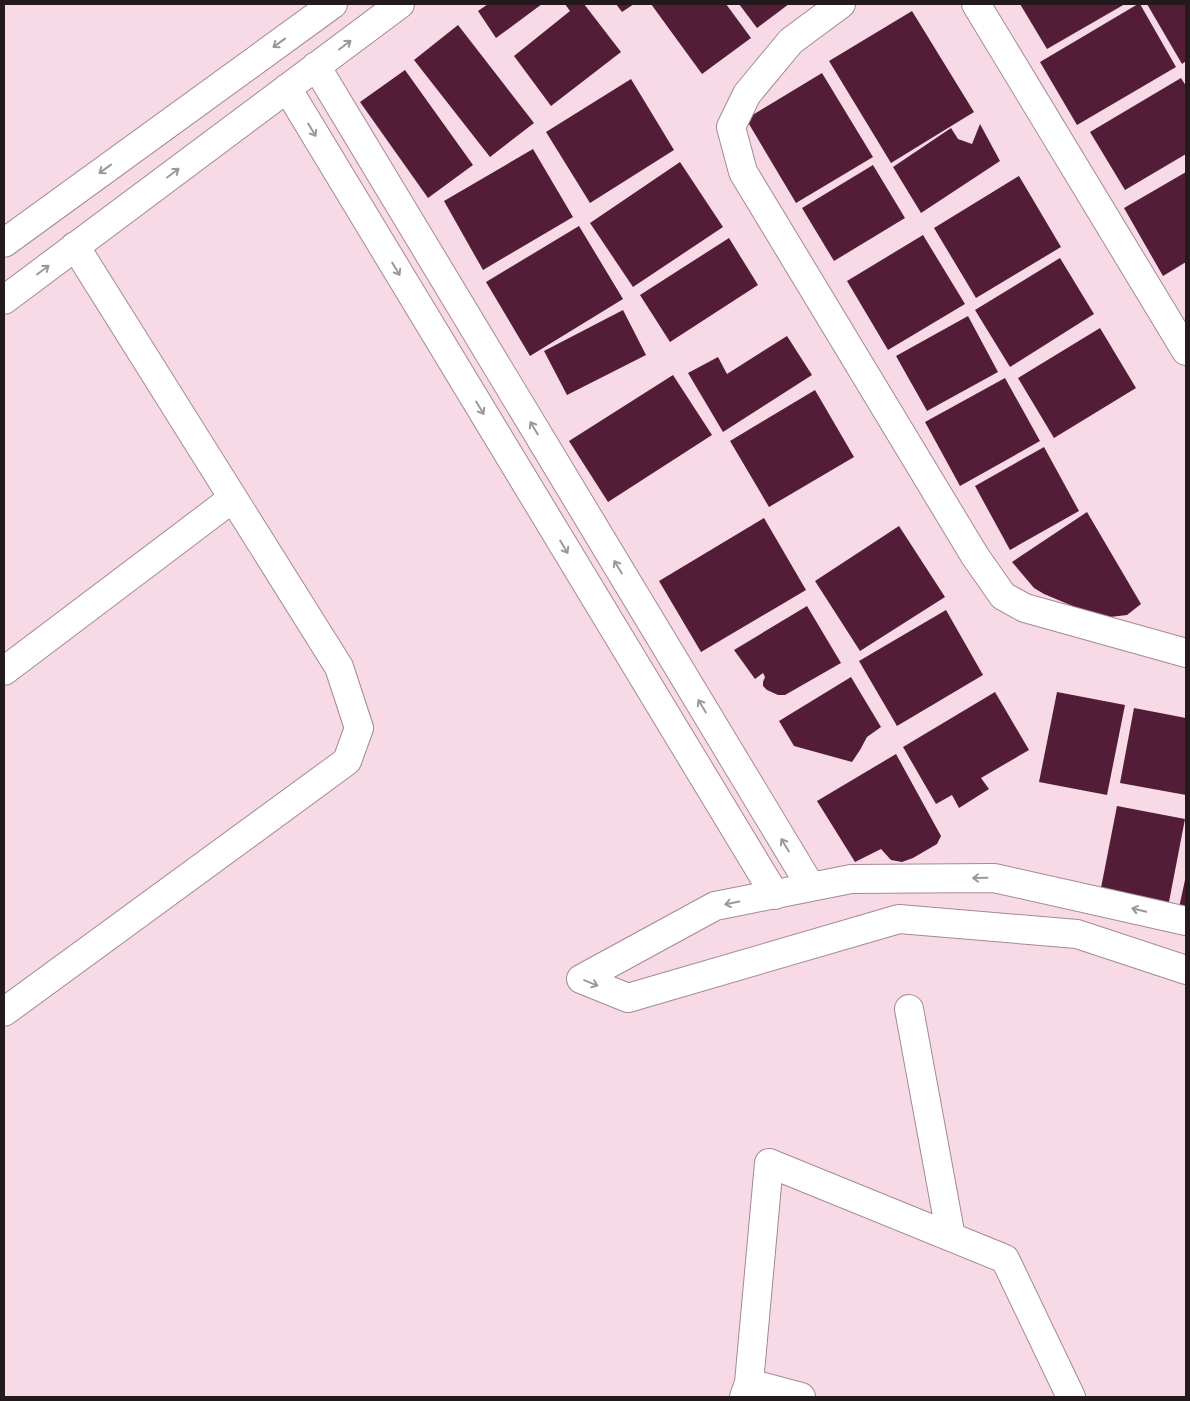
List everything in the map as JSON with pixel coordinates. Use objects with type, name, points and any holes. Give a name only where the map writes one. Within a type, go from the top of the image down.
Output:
[{"type":"street","points":[[4,243],[333,4]]},
{"type":"street","points":[[4,300],[400,4]]},
{"type":"street","points":[[841,4],[791,41],[747,94],[732,127],[743,172],[975,556],[1003,596],[1025,608],[1186,653]]},
{"type":"street","points":[[976,4],[1186,351]]},
{"type":"street","points":[[316,66],[810,887]]},
{"type":"street","points":[[287,88],[774,895]]},
{"type":"street","points":[[4,1012],[347,761],[359,728],[339,667],[75,246]]},
{"type":"street","points":[[4,671],[233,498]]},
{"type":"street","points":[[1186,921],[994,878],[850,880],[715,906],[582,979],[628,998],[899,919],[1077,934],[1186,970]]},
{"type":"street","points":[[909,1009],[951,1236]]},
{"type":"street","points":[[801,1397],[747,1390],[769,1162],[1005,1259],[1071,1397]]},
{"type":"building","points":[[488,4],[542,4],[496,38],[478,11]]},
{"type":"building","points":[[565,4],[584,4],[621,52],[551,106],[514,56],[570,11]]},
{"type":"building","points":[[616,4],[634,4],[622,12]]},
{"type":"building","points":[[651,4],[726,4],[751,38],[702,74]]},
{"type":"building","points":[[739,4],[789,4],[757,28]]},
{"type":"building","points":[[1020,4],[1125,4],[1047,49]]},
{"type":"building","points":[[1140,4],[1176,67],[1077,125],[1040,62]]},
{"type":"building","points":[[1147,4],[1186,4],[1186,61],[1182,64]]},
{"type":"building","points":[[912,11],[974,112],[891,163],[829,61]]},
{"type":"building","points":[[458,25],[534,123],[490,157],[414,60]]},
{"type":"building","points":[[405,70],[473,165],[428,198],[360,102]]},
{"type":"building","points":[[822,73],[873,157],[796,203],[746,119]]},
{"type":"building","points":[[1181,78],[1186,86],[1186,154],[1125,190],[1090,132]]},
{"type":"building","points":[[631,79],[674,150],[590,203],[546,132]]},
{"type":"building","points":[[980,124],[1000,161],[921,213],[893,167],[951,128],[958,139],[972,144]]},
{"type":"building","points":[[533,149],[573,217],[483,270],[444,201]]},
{"type":"building","points":[[680,162],[723,227],[633,287],[590,223]]},
{"type":"building","points":[[873,165],[905,218],[834,261],[802,208]]},
{"type":"building","points":[[1186,172],[1186,262],[1163,276],[1124,208]]},
{"type":"building","points":[[1019,176],[1061,247],[976,298],[934,228]]},
{"type":"building","points":[[579,226],[623,299],[530,356],[486,282]]},
{"type":"building","points":[[923,235],[965,304],[888,350],[847,281]]},
{"type":"building","points":[[729,238],[758,285],[670,342],[640,295]]},
{"type":"building","points":[[1060,258],[1094,314],[1010,367],[975,310]]},
{"type":"building","points":[[623,310],[646,355],[567,395],[544,351]]},
{"type":"building","points":[[968,316],[998,372],[927,411],[896,356]]},
{"type":"building","points":[[1100,328],[1136,388],[1054,438],[1018,378]]},
{"type":"building","points":[[787,336],[812,375],[723,432],[688,373],[718,357],[727,374]]},
{"type":"building","points":[[673,375],[712,435],[608,502],[569,441]]},
{"type":"building","points":[[1005,378],[1040,441],[960,486],[925,422]]},
{"type":"building","points":[[815,390],[854,457],[769,507],[730,441]]},
{"type":"building","points":[[1044,447],[1079,511],[1010,550],[975,486]]},
{"type":"building","points":[[1087,512],[1141,604],[1127,615],[1110,617],[1075,607],[1044,594],[1034,588],[1012,562]]},
{"type":"building","points":[[764,518],[806,590],[701,652],[659,581]]},
{"type":"building","points":[[899,526],[945,597],[860,651],[815,581]]},
{"type":"building","points":[[807,606],[841,663],[785,695],[778,695],[763,686],[765,677],[763,673],[755,679],[734,650]]},
{"type":"building","points":[[946,610],[983,675],[897,726],[859,661]]},
{"type":"building","points":[[851,677],[881,727],[867,737],[852,762],[794,746],[779,721]]},
{"type":"building","points":[[995,692],[1029,750],[981,778],[989,789],[959,808],[952,795],[936,804],[903,747]]},
{"type":"building","points":[[1057,692],[1125,705],[1107,795],[1039,782]]},
{"type":"building","points":[[1134,708],[1186,718],[1186,795],[1120,783]]},
{"type":"building","points":[[896,754],[941,836],[937,844],[902,862],[891,860],[881,849],[855,862],[817,801]]},
{"type":"building","points":[[1117,806],[1185,819],[1168,907],[1100,893]]},
{"type":"building","points":[[1186,880],[1186,913],[1178,912]]}]
